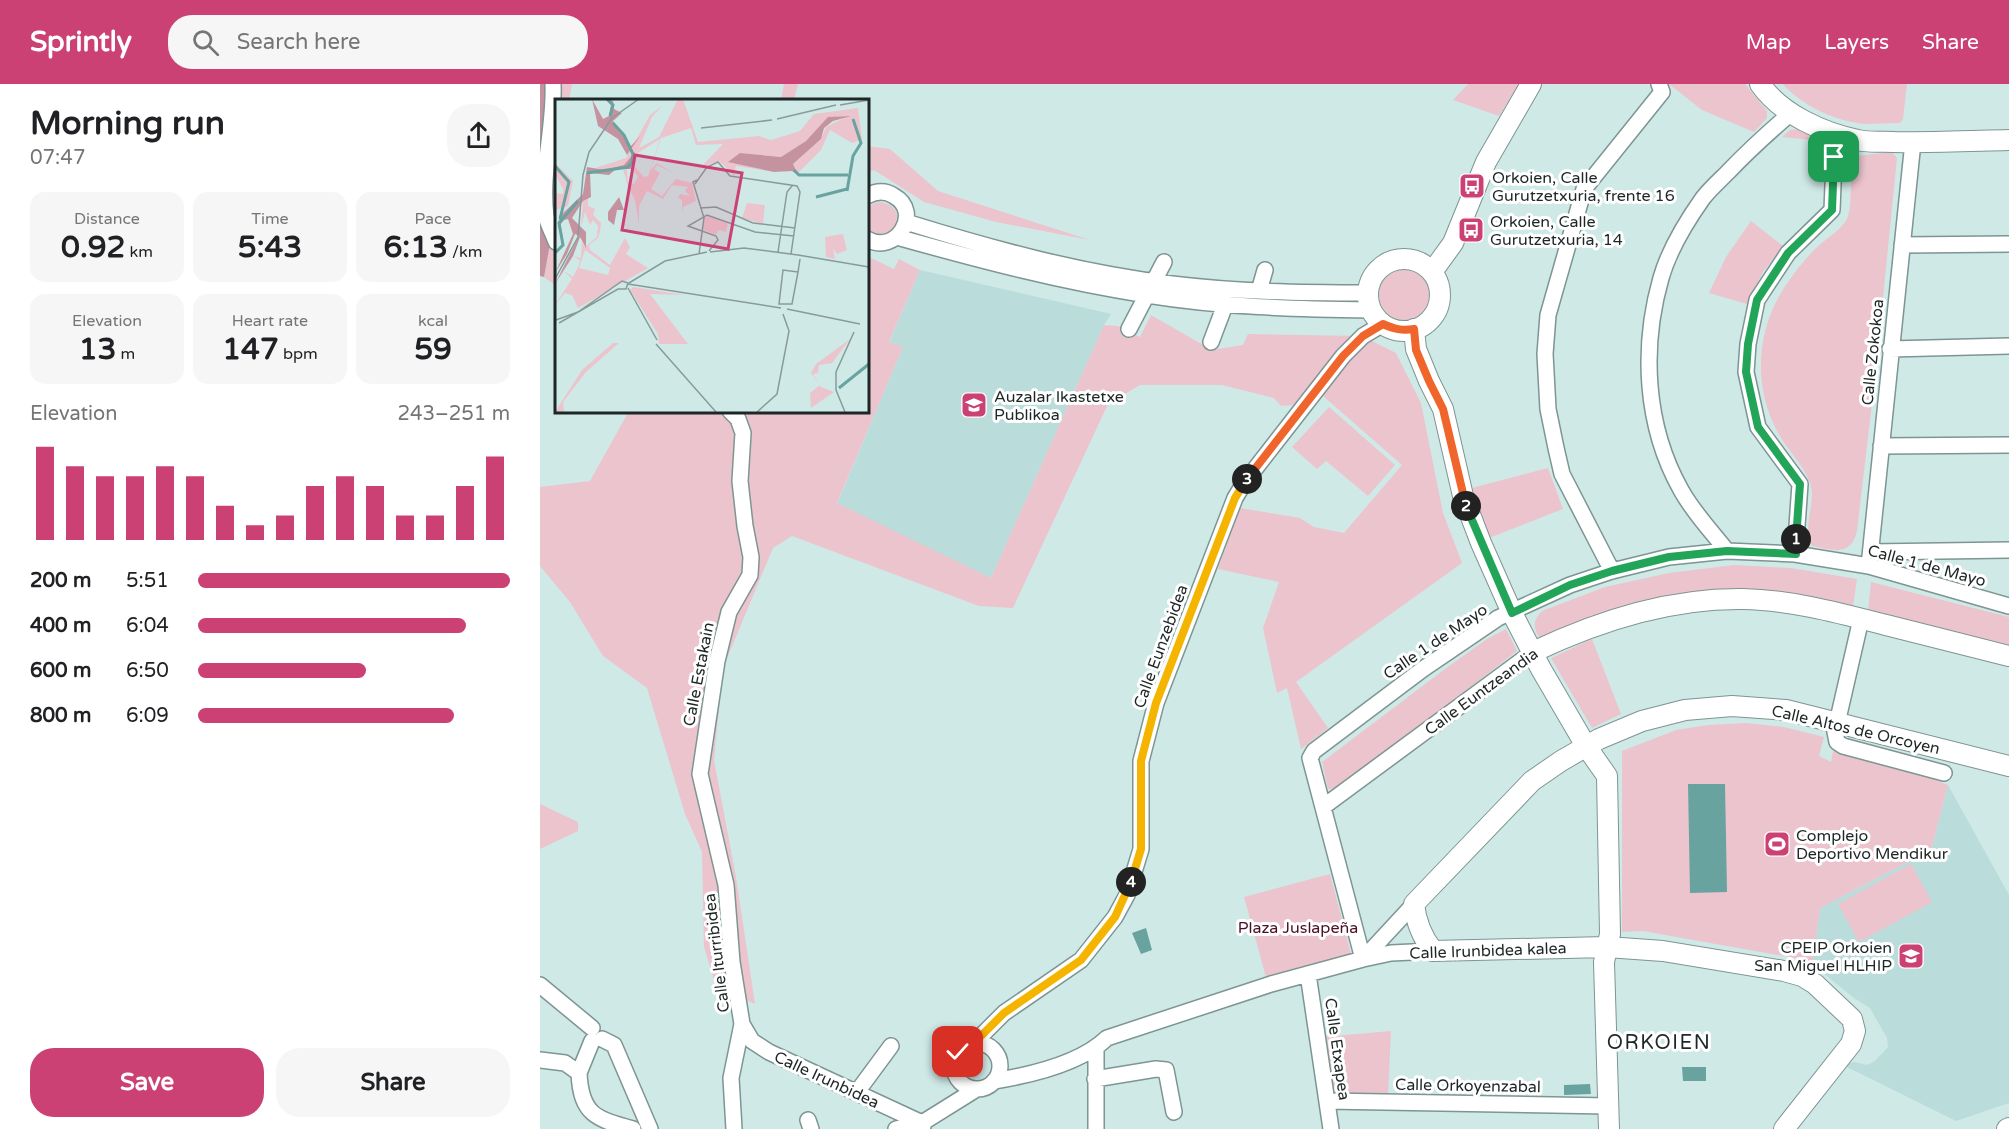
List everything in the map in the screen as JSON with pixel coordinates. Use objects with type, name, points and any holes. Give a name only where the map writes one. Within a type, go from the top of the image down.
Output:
[{"type":"street","points":[[553,84],[554,99],[543,186],[545,214],[555,239]]},
{"type":"street","points":[[1432,272],[1453,243],[1486,162],[1531,84]]},
{"type":"street","points":[[1612,571],[1562,474],[1548,409],[1545,354],[1548,315],[1584,189],[1662,92],[1659,84]]},
{"type":"street","points":[[1760,84],[1769,95],[1791,113],[1835,134],[1859,141],[2009,140]]},
{"type":"street","points":[[1727,551],[1682,492],[1668,463],[1652,412],[1649,382],[1651,332],[1661,278],[1688,222],[1705,196],[1760,139],[1791,113]]},
{"type":"street","points":[[1796,554],[1800,484],[1758,427],[1746,372],[1748,344],[1757,300],[1788,253],[1832,210],[1835,134]]},
{"type":"street","name":"Calle Zokokoa","points":[[1870,559],[1913,142]]},
{"type":"street","points":[[868,196],[882,192],[890,193],[898,198],[904,205],[906,222],[903,231],[891,241],[877,243],[868,238]]},
{"type":"street","points":[[906,222],[1150,289],[1259,291],[1374,309]]},
{"type":"street","points":[[897,237],[1011,269],[1150,289],[1225,304],[1295,309],[1374,309]]},
{"type":"street","points":[[1902,245],[2009,244]]},
{"type":"street","points":[[1403,259],[1414,260],[1432,272],[1439,290],[1436,310],[1423,325],[1414,329],[1403,331],[1392,329],[1374,309],[1370,282],[1375,273],[1392,261],[1403,259]]},
{"type":"street","points":[[1129,329],[1164,262]]},
{"type":"street","points":[[1259,291],[1265,270]]},
{"type":"street","points":[[1211,342],[1225,304]]},
{"type":"street","name":"Calle Eunzebidea","points":[[974,1043],[1004,1013],[1081,960],[1115,917],[1127,895],[1141,849],[1141,761],[1156,703],[1235,498],[1244,483],[1343,356],[1363,336],[1374,309]]},
{"type":"street","points":[[1414,329],[1416,350],[1443,409],[1463,496],[1481,543],[1512,613],[1533,652],[1586,746],[1607,776],[1610,928],[1604,962],[1609,1129]]},
{"type":"street","points":[[1890,349],[2009,346]]},
{"type":"street","name":"Calle Estakain","points":[[700,774],[717,661],[729,612],[750,575],[751,557],[740,481],[742,433],[738,419],[731,412]]},
{"type":"street","points":[[1881,446],[2009,445]]},
{"type":"street","points":[[1870,559],[2009,550]]},
{"type":"street","name":"Calle 1 de Mayo","points":[[1363,959],[1310,758],[1314,751],[1464,640],[1498,618],[1570,585],[1612,571],[1669,557],[1727,551],[1870,559],[2009,606]]},
{"type":"street","name":"Calle Euntzeandia","points":[[1323,807],[1533,652],[1565,636],[1652,609],[1742,599],[1791,604],[2009,656]]},
{"type":"street","points":[[1861,619],[1837,723],[1835,738],[1837,742],[1843,746],[1944,773]]},
{"type":"street","name":"Calle Altos de Orcoyen","points":[[1363,959],[1532,781],[1586,746],[1642,721],[1685,710],[1732,706],[1786,710],[2009,766]]},
{"type":"street","name":"Calle Iturribidea","points":[[700,774],[726,885],[732,962],[742,1023],[731,1078],[734,1129]]},
{"type":"street","points":[[1414,904],[1423,938],[1433,951]]},
{"type":"street","name":"Calle Irunbidea kalea","points":[[994,1081],[1022,1076],[1081,1056],[1096,1048],[1107,1038],[1271,984],[1363,959],[1433,951],[1607,947],[1663,951],[1802,976],[1815,984],[1852,1018],[1855,1031],[1851,1044],[1784,1129]]},
{"type":"street","name":"Calle Etxapea","points":[[1308,974],[1331,1129]]},
{"type":"street","points":[[540,986],[595,1036],[614,1046],[650,1129]]},
{"type":"street","name":"Calle Irunbidea","points":[[742,1023],[752,1041],[769,1052],[857,1092],[922,1126]]},
{"type":"street","points":[[595,1036],[579,1073],[580,1087],[587,1109],[606,1122],[633,1129]]},
{"type":"street","points":[[974,1043],[990,1047],[998,1056],[1000,1070],[994,1081],[983,1089],[975,1090],[966,1087],[955,1074],[953,1066],[958,1052],[966,1045],[974,1043]]},
{"type":"street","points":[[857,1092],[891,1046]]},
{"type":"street","points":[[1096,1048],[1096,1129]]},
{"type":"street","points":[[540,1060],[565,1063],[579,1073]]},
{"type":"street","points":[[1095,1079],[1156,1069],[1166,1070],[1174,1112]]},
{"type":"street","points":[[896,1129],[922,1126],[975,1090]]},
{"type":"street","name":"Calle Orkoyenzabal","points":[[1327,1101],[1609,1106]]},
{"type":"shaded area","points":[[540,84],[549,84],[550,244],[544,277],[540,276]]},
{"type":"shaded area","name":"Auzalar Ikastetxe Publikoa","points":[[920,270],[1111,314],[1104,325],[991,578],[837,504],[903,347],[889,343]]},
{"type":"shaded area","name":"CPEIP Orkoien San Miguel HLHIP","points":[[1948,785],[2009,895],[2009,1103],[1956,1121],[1843,1065],[1854,1062],[1867,1065],[1875,1061],[1888,1047],[1887,1038],[1870,1008],[1812,964],[1820,908],[1931,850]]},
{"type":"green space","points":[[553,84],[572,84],[569,99],[555,99],[555,285],[544,277],[550,244]]},
{"type":"green space","points":[[784,84],[798,84],[794,99],[781,99]]},
{"type":"green space","points":[[1468,84],[1519,84],[1499,116],[1453,100]]},
{"type":"green space","points":[[1669,84],[1745,84],[1767,111],[1767,118],[1754,132],[1702,110]]},
{"type":"green space","points":[[1783,84],[1907,84],[1903,119],[1900,123],[1870,124],[1843,120],[1810,106]]},
{"type":"green space","points":[[1798,129],[1807,134],[1811,140],[1782,137],[1790,130]]},
{"type":"green space","points":[[868,146],[890,149],[938,191],[1090,240],[996,222],[924,202],[874,170],[868,173]]},
{"type":"green space","points":[[1892,152],[1897,158],[1857,531],[1850,545],[1840,550],[1833,550],[1812,546],[1809,539],[1808,523],[1812,499],[1810,483],[1780,436],[1768,411],[1763,392],[1761,354],[1770,316],[1791,277],[1813,251],[1838,230],[1847,219],[1853,163],[1856,156]]},
{"type":"green space","points":[[875,203],[888,204],[896,211],[896,225],[889,235],[872,235],[868,232],[868,207]]},
{"type":"green space","points":[[1751,221],[1783,246],[1763,272],[1747,304],[1709,293],[1726,257]]},
{"type":"green space","points":[[868,256],[894,269],[899,259],[920,270],[889,342],[903,347],[837,503],[991,578],[1104,325],[1118,326],[1140,337],[1151,315],[1212,350],[1243,345],[1248,334],[1363,336],[1307,404],[1281,406],[1274,398],[1222,385],[1140,385],[1108,404],[1013,608],[979,606],[792,536],[773,548],[723,668],[714,760],[736,877],[755,1004],[716,986],[704,947],[702,852],[685,814],[647,688],[603,656],[570,602],[540,566],[540,487],[590,481],[628,412],[868,412]]},
{"type":"green space","points":[[1404,270],[1413,272],[1424,281],[1429,295],[1427,304],[1418,315],[1404,320],[1395,318],[1384,309],[1379,295],[1381,286],[1390,275]]},
{"type":"green space","points":[[1370,340],[1396,353],[1421,403],[1443,513],[1462,563],[1296,682],[1328,728],[1301,749],[1287,688],[1277,693],[1263,628],[1279,582],[1218,569],[1240,508],[1300,518],[1314,527],[1344,533],[1402,465],[1323,396],[1344,363]]},
{"type":"green space","points":[[1329,407],[1395,465],[1368,496],[1326,461],[1317,469],[1292,447]]},
{"type":"green space","points":[[1548,468],[1563,509],[1489,538],[1472,488]]},
{"type":"green space","points":[[1734,565],[1791,568],[1857,579],[1853,607],[1774,595],[1541,640],[1535,629],[1536,618],[1542,611],[1605,587],[1669,573]]},
{"type":"green space","points":[[1871,582],[2009,617],[2009,647],[1868,612]]},
{"type":"green space","points":[[1506,629],[1517,651],[1339,788],[1328,789],[1322,762],[1445,669],[1487,639]]},
{"type":"green space","points":[[1592,639],[1621,714],[1592,728],[1551,658]]},
{"type":"green space","name":"Complejo Deportivo Mendikur","points":[[1746,723],[1784,727],[1824,737],[1819,756],[1831,762],[1833,751],[1839,750],[1931,773],[1930,778],[1948,785],[1931,850],[1820,908],[1812,964],[1800,959],[1643,931],[1622,932],[1622,751],[1676,730]]},
{"type":"green space","points":[[540,804],[578,822],[578,831],[540,849]]},
{"type":"green space","points":[[1911,864],[1932,902],[1859,942],[1838,904]]},
{"type":"green space","name":"Plaza Juslapeña","points":[[1330,874],[1352,958],[1267,981],[1244,897]]},
{"type":"green space","points":[[1391,1031],[1388,1095],[1336,1093],[1332,1088],[1323,1037]]},
{"type":"water","points":[[1688,784],[1725,784],[1727,892],[1690,893]]},
{"type":"water","points":[[1146,928],[1152,950],[1141,954],[1132,933]]},
{"type":"water","points":[[1682,1067],[1706,1067],[1706,1081],[1683,1081]]},
{"type":"water","points":[[1590,1084],[1591,1094],[1564,1095],[1564,1085]]},
{"type":"place","name":"Orkoien, Calle Gurutzetxuria, frente 16","points":[[1472,186]]},
{"type":"place","name":"Orkoien, Calle Gurutzetxuria, 14","points":[[1471,230]]},
{"type":"place","name":"Auzalar Ikastetxe Publikoa","points":[[974,405]]},
{"type":"place","name":"Complejo Deportivo Mendikur","points":[[1777,844]]},
{"type":"place","name":"CPEIP Orkoien San Miguel HLHIP","points":[[1911,956]]},
{"type":"district","name":"ORKOIEN","points":[[1659,1042]]},
{"type":"route","points":[[958,1052],[966,1045],[974,1043],[1004,1013],[1081,960],[1115,917],[1127,895],[1141,849],[1141,761],[1156,703],[1235,498],[1244,483],[1343,356],[1363,336],[1383,324],[1403,331],[1414,329],[1416,350],[1443,409],[1463,496],[1512,613],[1570,585],[1612,571],[1669,557],[1727,551],[1796,554],[1800,484],[1758,427],[1746,372],[1748,344],[1757,300],[1788,253],[1832,210],[1834,157]]}]
